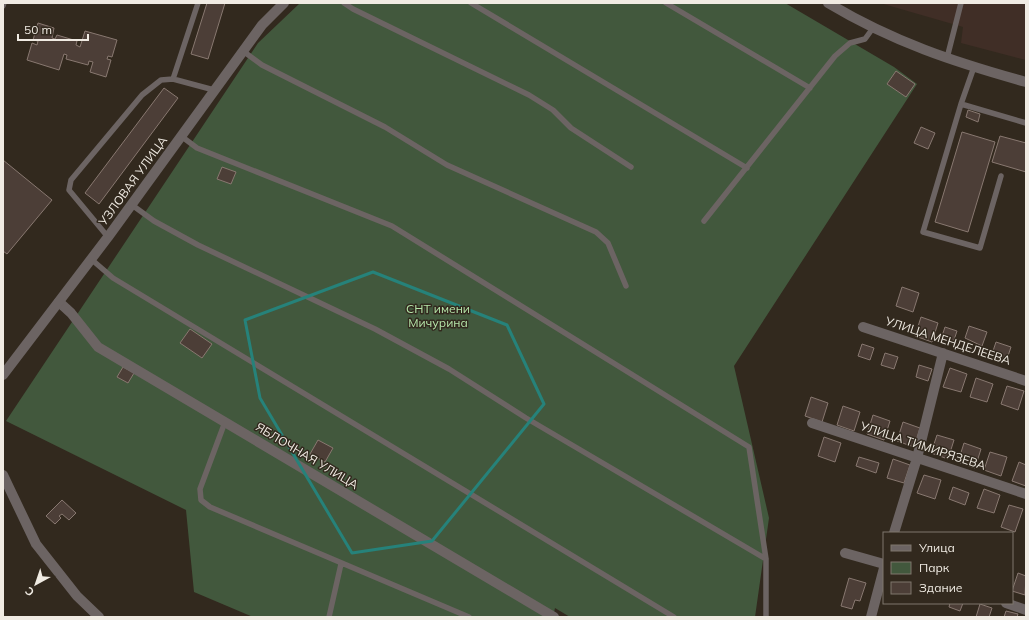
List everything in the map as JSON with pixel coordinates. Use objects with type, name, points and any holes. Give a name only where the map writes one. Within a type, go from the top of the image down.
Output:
[{"type":"street","name":"УЗЛОВАЯ УЛИЦА","points":[[3,375],[108,238],[243,50],[262,25],[284,3]]},
{"type":"street","points":[[828,3],[873,28],[910,46],[1026,82]]},
{"type":"street","name":"ЯБЛОЧНАЯ УЛИЦА","points":[[59,302],[71,313],[98,347],[550,616]]},
{"type":"street","name":"УЛИЦА МЕНДЕЛЕЕВА","points":[[863,327],[1026,380]]},
{"type":"street","points":[[894,532],[917,458],[943,353]]},
{"type":"street","name":"УЛИЦА ТИМИРЯЗЕВА","points":[[812,423],[1026,494]]},
{"type":"street","points":[[3,475],[36,544],[77,596],[99,617]]},
{"type":"street","points":[[845,553],[883,564]]},
{"type":"street","points":[[872,617],[883,572]]},
{"type":"street","points":[[1009,604],[1026,610]]},
{"type":"lane","points":[[173,79],[198,3]]},
{"type":"lane","points":[[344,3],[353,9],[528,95],[553,110],[571,128],[630,167]]},
{"type":"lane","points":[[471,3],[747,168]]},
{"type":"lane","points":[[666,3],[810,88]]},
{"type":"lane","points":[[947,58],[960,3]]},
{"type":"lane","points":[[704,221],[843,47],[850,43],[865,39],[873,28]]},
{"type":"lane","points":[[243,50],[262,65],[385,127],[447,165],[596,232],[608,243],[626,286]]},
{"type":"lane","points":[[974,67],[961,104],[924,232],[980,248],[1001,176]]},
{"type":"lane","points":[[108,238],[69,190],[71,180],[142,95],[161,80],[173,79],[214,90]]},
{"type":"lane","points":[[961,104],[1026,123]]},
{"type":"lane","points":[[182,136],[197,148],[392,226],[748,447],[766,559],[766,617]]},
{"type":"lane","points":[[132,205],[154,221],[198,245],[375,329],[449,369],[526,418],[766,559]]},
{"type":"lane","points":[[91,259],[113,278],[674,617]]},
{"type":"lane","points":[[225,422],[200,489],[202,500],[210,508],[469,617]]},
{"type":"lane","points":[[329,617],[341,564]]},
{"type":"highlighted area","points":[[373,272],[507,325],[544,404],[432,541],[352,553],[260,398],[245,320]]},
{"type":"shaded area","points":[[880,3],[1026,3],[1026,60],[961,43],[963,27]]},
{"type":"green space","name":"СНТ имени Мичурина","points":[[300,3],[785,3],[894,67],[917,84],[734,366],[769,518],[755,617],[570,617],[555,608],[553,617],[253,617],[194,592],[186,510],[6,421],[258,43]]},
{"type":"building","points":[[207,3],[225,3],[208,59],[191,54]]},
{"type":"building","points":[[38,23],[54,28],[52,38],[55,39],[57,35],[77,41],[76,45],[80,47],[85,31],[117,40],[112,57],[108,56],[107,59],[111,60],[106,77],[90,72],[93,62],[89,61],[88,65],[66,59],[67,55],[64,54],[59,70],[27,60],[32,43],[37,45],[38,41],[33,40]]},
{"type":"building","points":[[896,71],[915,84],[906,97],[887,84]]},
{"type":"building","points":[[164,88],[178,98],[99,204],[85,193]]},
{"type":"building","points":[[968,110],[980,114],[978,122],[966,117]]},
{"type":"building","points":[[921,127],[935,133],[928,149],[914,143]]},
{"type":"building","points":[[962,132],[995,142],[968,232],[935,222]]},
{"type":"building","points":[[1000,136],[1026,143],[1026,172],[992,162]]},
{"type":"building","points":[[3,160],[52,200],[7,254],[3,251]]},
{"type":"building","points":[[222,167],[236,172],[231,184],[217,179]]},
{"type":"building","points":[[902,287],[919,293],[913,312],[896,306]]},
{"type":"building","points":[[921,317],[938,323],[932,342],[915,336]]},
{"type":"building","points":[[969,326],[987,332],[982,346],[965,338]]},
{"type":"building","points":[[945,327],[957,331],[953,343],[941,339]]},
{"type":"building","points":[[190,329],[212,344],[202,358],[180,343]]},
{"type":"building","points":[[996,342],[1011,347],[1006,362],[991,357]]},
{"type":"building","points":[[862,344],[874,348],[870,360],[858,356]]},
{"type":"building","points":[[885,353],[898,357],[894,369],[881,365]]},
{"type":"building","points":[[919,365],[932,369],[928,381],[916,377]]},
{"type":"building","points":[[123,367],[134,373],[128,383],[117,377]]},
{"type":"building","points":[[950,368],[967,374],[961,392],[943,387]]},
{"type":"building","points":[[976,378],[993,384],[987,402],[970,397]]},
{"type":"building","points":[[1007,386],[1024,391],[1018,410],[1001,404]]},
{"type":"building","points":[[811,397],[828,403],[822,422],[805,416]]},
{"type":"building","points":[[843,406],[860,412],[854,431],[837,425]]},
{"type":"building","points":[[873,415],[890,421],[884,440],[867,434]]},
{"type":"building","points":[[903,422],[920,428],[914,447],[897,441]]},
{"type":"building","points":[[937,435],[954,440],[948,459],[931,453]]},
{"type":"building","points":[[824,437],[841,443],[835,462],[818,456]]},
{"type":"building","points":[[318,440],[333,448],[325,462],[310,454]]},
{"type":"building","points":[[964,443],[981,449],[975,468],[958,462]]},
{"type":"building","points":[[990,452],[1007,457],[1001,476],[984,470]]},
{"type":"building","points":[[859,457],[879,463],[876,473],[856,466]]},
{"type":"building","points":[[893,459],[910,465],[904,483],[887,478]]},
{"type":"building","points":[[1019,462],[1026,465],[1026,486],[1012,481]]},
{"type":"building","points":[[924,475],[941,480],[935,499],[917,493]]},
{"type":"building","points":[[953,487],[969,493],[965,505],[949,499]]},
{"type":"building","points":[[984,489],[1000,495],[994,513],[977,508]]},
{"type":"building","points":[[62,500],[76,513],[69,520],[62,514],[59,516],[61,518],[55,524],[46,516]]},
{"type":"building","points":[[1009,505],[1023,509],[1015,532],[1001,527]]},
{"type":"building","points":[[1018,573],[1026,576],[1025,595],[1013,591]]},
{"type":"building","points":[[849,578],[866,583],[860,601],[855,600],[852,609],[841,606]]},
{"type":"building","points":[[950,604],[963,604],[960,611],[949,607]]},
{"type":"building","points":[[980,604],[992,608],[989,617],[976,617]]},
{"type":"building","points":[[1006,611],[1018,614],[1017,617],[1004,617]]}]
